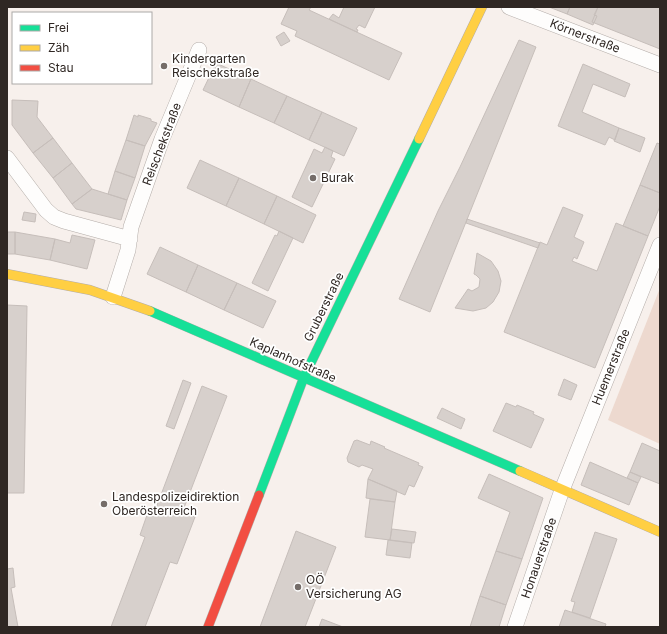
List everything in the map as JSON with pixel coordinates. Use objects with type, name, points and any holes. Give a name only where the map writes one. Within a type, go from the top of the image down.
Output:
[{"type":"street","name":"Gruberstraße","points":[[208,627],[304,377],[482,7]]},
{"type":"street","name":"Körnerstraße","points":[[509,7],[660,65]]},
{"type":"street","name":"Reischekstraße","points":[[113,297],[128,250],[131,227],[162,139],[199,50]]},
{"type":"street","points":[[7,158],[46,210],[54,217],[130,239]]},
{"type":"street","name":"Huemerstraße","points":[[562,490],[660,245]]},
{"type":"street","name":"Kaplanhofstraße","points":[[7,274],[90,290],[150,311],[660,532]]},
{"type":"street","name":"Honauerstraße","points":[[515,627],[562,490]]},
{"type":"shaded area","points":[[660,288],[660,444],[608,420]]},
{"type":"building","points":[[289,7],[311,7],[309,10],[402,53],[389,80],[295,36],[297,31],[281,24]]},
{"type":"building","points":[[344,7],[375,7],[365,28],[359,25],[356,29],[358,30],[357,32],[329,19],[333,14],[339,18]]},
{"type":"building","points":[[549,7],[570,7],[567,14]]},
{"type":"building","points":[[570,7],[598,7],[594,15],[597,16],[593,25],[567,14]]},
{"type":"building","points":[[598,7],[660,7],[660,49],[592,22]]},
{"type":"building","points":[[284,32],[290,41],[281,46],[276,37]]},
{"type":"building","points":[[519,40],[536,47],[430,312],[399,299],[438,211]]},
{"type":"building","points":[[216,63],[251,79],[239,107],[203,90]]},
{"type":"building","points":[[583,64],[630,84],[625,97],[593,84],[582,112],[619,128],[615,140],[609,137],[605,145],[558,126]]},
{"type":"building","points":[[251,79],[287,96],[274,123],[239,107]]},
{"type":"building","points":[[287,96],[322,112],[309,140],[274,123]]},
{"type":"building","points":[[12,100],[38,101],[37,117],[53,138],[33,153],[12,125]]},
{"type":"building","points":[[322,112],[357,128],[344,156],[309,140]]},
{"type":"building","points":[[134,115],[151,119],[151,121],[157,123],[145,146],[126,140]]},
{"type":"building","points":[[619,128],[645,138],[640,152],[614,141]]},
{"type":"building","points":[[53,138],[72,163],[53,178],[33,153]]},
{"type":"building","points":[[126,140],[145,146],[135,178],[115,171]]},
{"type":"building","points":[[657,143],[660,144],[660,193],[640,185]]},
{"type":"building","name":"Burak","points":[[325,147],[333,151],[331,157],[335,159],[312,207],[292,197],[314,149],[322,153]]},
{"type":"building","points":[[200,160],[239,178],[226,206],[187,188]]},
{"type":"building","points":[[72,163],[92,189],[72,204],[53,178]]},
{"type":"building","points":[[115,171],[135,178],[127,200],[108,194]]},
{"type":"building","points":[[239,178],[277,196],[264,224],[226,206]]},
{"type":"building","points":[[640,185],[660,193],[660,206],[648,236],[623,226]]},
{"type":"building","points":[[92,189],[127,200],[121,220],[76,209],[72,204]]},
{"type":"building","points":[[277,196],[316,215],[303,243],[264,224]]},
{"type":"building","points":[[563,207],[583,215],[574,237],[584,242],[577,259],[574,257],[572,261],[597,271],[616,223],[648,236],[595,368],[504,332],[540,242],[547,245]]},
{"type":"building","points":[[24,212],[36,214],[35,222],[22,220]]},
{"type":"building","points":[[467,219],[540,243],[538,248],[466,223]]},
{"type":"building","points":[[279,231],[293,238],[268,291],[252,283],[275,235],[277,236]]},
{"type":"building","points":[[7,232],[15,232],[15,254],[7,254]]},
{"type":"building","points":[[15,232],[55,239],[50,260],[15,254]]},
{"type":"building","points":[[72,235],[95,240],[87,269],[50,260],[55,239],[70,243]]},
{"type":"building","points":[[160,247],[198,265],[186,292],[147,274]]},
{"type":"building","points":[[477,253],[491,261],[498,271],[501,281],[499,292],[493,302],[486,308],[473,311],[455,308],[468,289],[472,291],[479,287],[480,279],[474,274]]},
{"type":"building","points":[[198,265],[237,283],[224,310],[186,292]]},
{"type":"building","points":[[237,283],[276,301],[263,328],[224,310]]},
{"type":"building","points":[[7,305],[27,306],[24,493],[7,493]]},
{"type":"building","points":[[564,379],[577,385],[571,400],[558,395]]},
{"type":"building","points":[[183,380],[191,383],[174,429],[166,426]]},
{"type":"building","points":[[202,386],[227,396],[182,513],[195,517],[177,564],[170,562],[145,627],[111,627],[145,537],[140,535],[147,515],[153,516]]},
{"type":"building","points":[[506,403],[516,407],[517,405],[534,412],[533,414],[544,419],[531,448],[493,431]]},
{"type":"building","points":[[442,408],[465,419],[461,429],[437,418]]},
{"type":"building","points":[[357,440],[370,445],[371,441],[419,463],[418,465],[423,467],[414,487],[409,485],[405,495],[368,479],[373,469],[362,465],[359,467],[348,462],[347,458],[354,441]]},
{"type":"building","points":[[642,443],[660,451],[660,484],[630,472]]},
{"type":"building","points":[[590,462],[638,483],[629,505],[581,485]]},
{"type":"building","points":[[630,472],[641,477],[638,483],[627,478]]},
{"type":"building","points":[[489,474],[543,498],[522,559],[496,551],[510,512],[478,498]]},
{"type":"building","points":[[368,479],[397,491],[395,502],[366,498]]},
{"type":"building","points":[[370,499],[395,502],[390,540],[365,537]]},
{"type":"building","points":[[392,529],[416,532],[414,543],[390,540]]},
{"type":"building","name":"OÖ Versicherung AG","points":[[296,531],[336,547],[305,627],[260,627]]},
{"type":"building","points":[[595,532],[617,539],[590,618],[572,612],[575,602],[571,601]]},
{"type":"building","points":[[388,540],[412,543],[410,558],[386,555]]},
{"type":"building","points":[[496,551],[522,559],[506,605],[480,596]]},
{"type":"building","points":[[13,568],[15,587],[11,588],[18,627],[7,627],[7,569]]},
{"type":"building","points":[[480,596],[506,605],[499,627],[470,627]]},
{"type":"building","points":[[565,610],[606,624],[605,627],[559,627]]},
{"type":"building","name":"OÖ Versicherung AG","points":[[322,619],[343,627],[319,627]]},
{"type":"traffic: fast","points":[[259,495],[304,377],[419,139]]},
{"type":"traffic: fast","points":[[150,311],[520,471]]},
{"type":"traffic: slow","points":[[419,139],[482,7]]},
{"type":"traffic: slow","points":[[7,274],[90,290],[150,311]]},
{"type":"traffic: slow","points":[[520,471],[660,532]]},
{"type":"traffic: jam","points":[[208,627],[259,495]]},
{"type":"place","name":"Kindergarten Reischekstraße","points":[[164,66]]},
{"type":"place","name":"Burak","points":[[313,178]]},
{"type":"place","name":"Landespolizeidirektion Oberösterreich","points":[[104,504]]},
{"type":"place","name":"OÖ Versicherung AG","points":[[298,587]]}]
